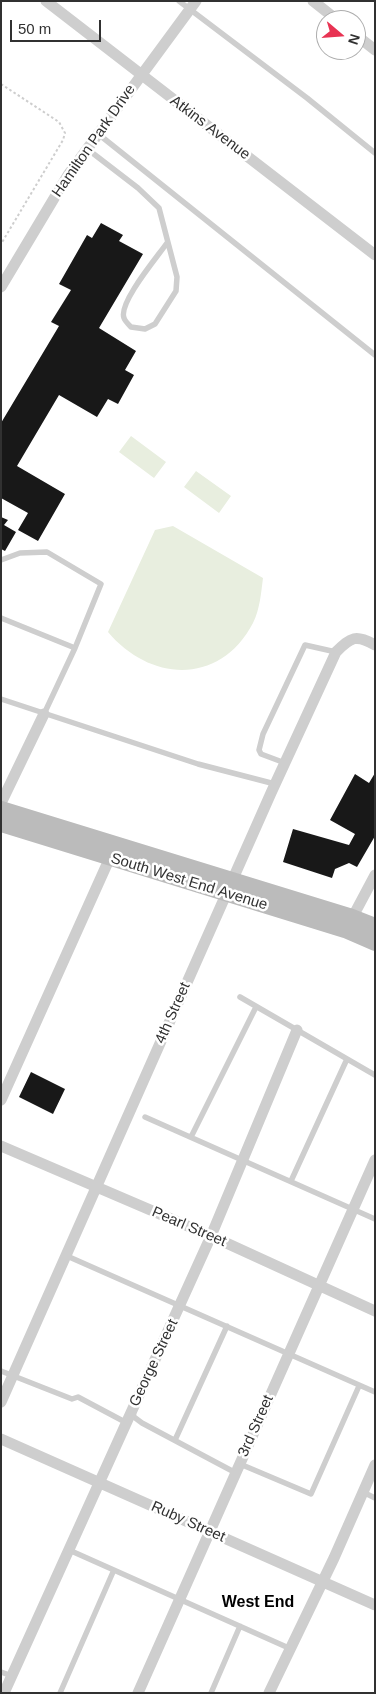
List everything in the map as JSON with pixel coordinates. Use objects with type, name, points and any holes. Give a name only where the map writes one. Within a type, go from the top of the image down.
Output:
[{"type":"main road","name":"South West End Avenue","points":[[1,809],[113,851],[349,924],[375,926]]},
{"type":"main road","name":"South West End Avenue","points":[[1,824],[113,851]]},
{"type":"main road","name":"South West End Avenue","points":[[349,924],[375,943]]},
{"type":"street","name":"Atkins Avenue","points":[[46,1],[375,255]]},
{"type":"street","points":[[313,1],[324,10]]},
{"type":"street","name":"Hamilton Park Drive","points":[[1,287],[86,148],[193,5]]},
{"type":"street","points":[[336,652],[348,640],[361,638],[375,645]]},
{"type":"street","name":"4th Street","points":[[1,1402],[275,784],[336,652]]},
{"type":"street","points":[[1,803],[44,714]]},
{"type":"street","points":[[1,1100],[113,851]]},
{"type":"street","points":[[349,924],[375,875]]},
{"type":"street","name":"George Street","points":[[4,1693],[6,1674],[68,1550],[125,1422],[180,1306],[296,1030]]},
{"type":"street","name":"Pearl Street","points":[[1,1146],[211,1236],[375,1311]]},
{"type":"street","name":"3rd Street","points":[[138,1693],[375,1160]]},
{"type":"street","name":"Ruby Street","points":[[1,1439],[375,1605]]},
{"type":"street","points":[[269,1693],[375,1464]]},
{"type":"lane","points":[[179,1],[193,5],[375,153]]},
{"type":"lane","points":[[97,133],[375,355]]},
{"type":"lane","points":[[86,148],[138,188],[159,208],[177,277],[176,291],[155,324],[145,329],[132,327],[124,318],[124,308],[134,288],[167,244]]},
{"type":"lane","points":[[1,560],[20,553],[47,552],[101,584],[75,648],[44,714]]},
{"type":"lane","points":[[1,618],[75,648]]},
{"type":"lane","points":[[285,763],[261,754],[259,750],[262,734],[306,645],[336,652]]},
{"type":"lane","points":[[1,699],[198,764],[275,784]]},
{"type":"lane","points":[[240,997],[375,1075]]},
{"type":"lane","points":[[191,1137],[256,1007]]},
{"type":"lane","points":[[291,1181],[347,1059]]},
{"type":"lane","points":[[145,1117],[375,1219]]},
{"type":"lane","points":[[67,1256],[375,1392]]},
{"type":"lane","points":[[175,1440],[227,1326]]},
{"type":"lane","points":[[1,1371],[14,1374],[72,1399],[78,1398],[125,1422]]},
{"type":"lane","points":[[133,1407],[134,1417],[175,1440],[238,1469],[311,1494],[360,1386]]},
{"type":"lane","points":[[363,1492],[375,1498]]},
{"type":"lane","points":[[68,1550],[291,1649]]},
{"type":"lane","points":[[60,1693],[114,1572]]},
{"type":"lane","points":[[211,1693],[240,1626]]},
{"type":"path","points":[[1,84],[59,122],[65,133],[63,140],[1,244]]},
{"type":"green space","points":[[131,436],[166,462],[154,478],[119,452]]},
{"type":"green space","points":[[196,471],[231,496],[219,513],[184,487]]},
{"type":"green space","points":[[173,526],[263,578],[260,601],[255,618],[239,644],[222,658],[204,667],[184,670],[164,668],[144,661],[125,649],[108,632],[155,530]]},
{"type":"building","points":[[101,223],[123,235],[119,241],[143,254],[99,328],[136,351],[125,370],[134,375],[118,404],[108,399],[97,417],[59,395],[17,466],[65,494],[38,541],[18,530],[28,513],[1,498],[1,423],[59,326],[51,322],[71,290],[59,284],[87,235],[92,238]]},
{"type":"building","points":[[1,517],[8,520],[4,525],[16,532],[5,551],[1,549]]},
{"type":"building","points":[[375,773],[375,836],[357,867],[349,863],[335,869],[332,878],[283,862],[293,829],[349,845],[355,834],[330,820],[355,774],[369,783]]},
{"type":"building","points":[[31,1072],[65,1089],[53,1114],[19,1097]]},
{"type":"district","name":"West End","points":[[258,1603]]}]
